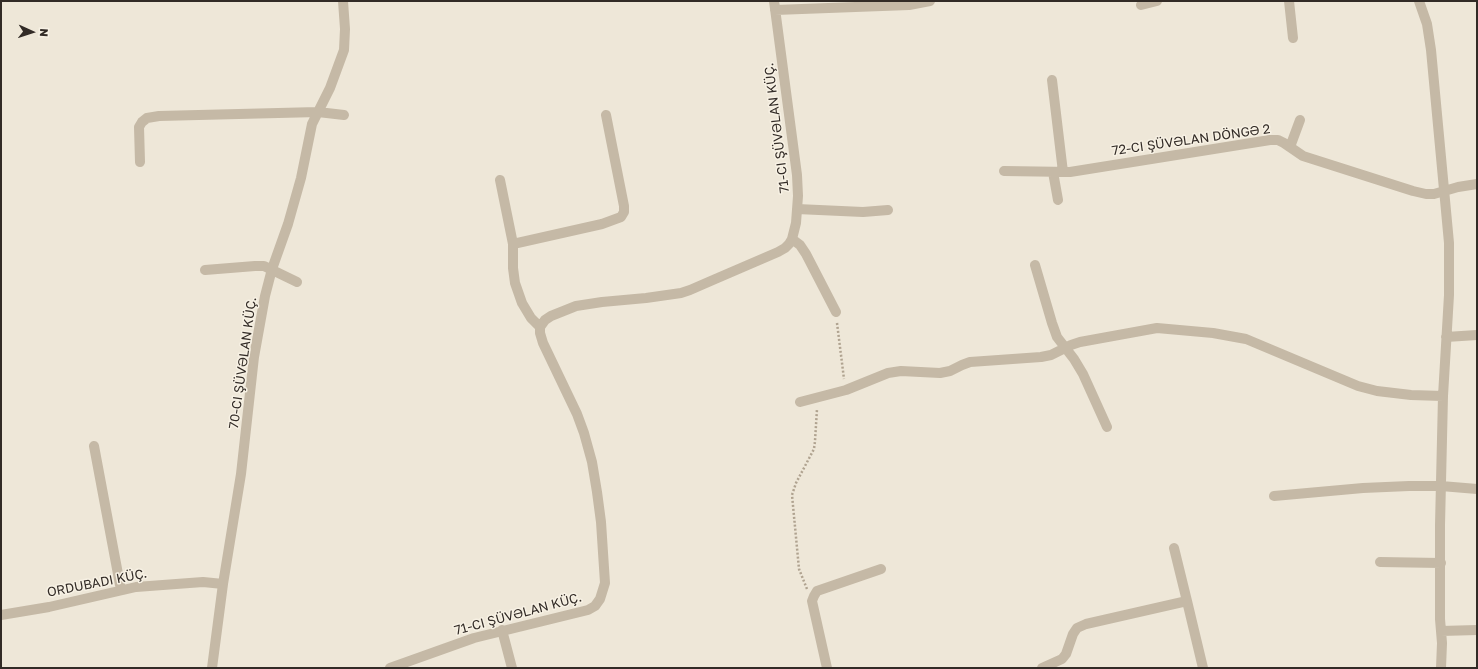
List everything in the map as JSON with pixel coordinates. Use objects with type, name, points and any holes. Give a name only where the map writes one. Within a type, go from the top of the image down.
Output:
[{"type":"street","name":"70-CI ŞÜVƏLAN KÜÇ.","points":[[212,668],[223,584],[241,474],[254,357],[265,296],[301,178],[312,124],[330,88],[344,50],[345,29],[343,1]]},
{"type":"street","points":[[774,6],[840,4],[909,5],[930,1]]},
{"type":"street","points":[[1142,5],[1157,1]]},
{"type":"street","points":[[1289,1],[1293,38]]},
{"type":"street","points":[[1419,1],[1427,24],[1431,50],[1449,244],[1441,486],[1441,668]]},
{"type":"street","name":"71-CI ŞÜVƏLAN KÜÇ.","points":[[774,6],[797,175],[796,223],[792,239]]},
{"type":"street","points":[[1052,80],[1058,172],[1058,200]]},
{"type":"street","points":[[140,162],[139,127],[146,118],[159,116],[318,112],[344,115]]},
{"type":"street","points":[[513,244],[602,224],[621,217],[624,212],[624,206],[606,115]]},
{"type":"street","points":[[1290,147],[1300,120]]},
{"type":"street","name":"72-CI ŞÜVƏLAN DÖNGƏ 2","points":[[1004,171],[1058,172],[1278,140],[1303,156],[1426,194],[1444,192],[1452,188],[1477,184]]},
{"type":"street","points":[[500,180],[513,244],[513,268],[515,283],[522,303],[531,318],[540,327],[545,320],[551,316],[576,306],[646,298],[681,293],[690,290],[778,252],[785,248],[792,239],[806,254],[836,312]]},
{"type":"street","points":[[797,208],[863,212],[888,210]]},
{"type":"street","points":[[1035,265],[1057,337],[1083,374],[1107,427]]},
{"type":"street","points":[[205,270],[264,266],[298,282]]},
{"type":"street","name":"71-CI ŞÜVƏLAN KÜÇ.","points":[[390,668],[444,648],[502,630],[588,610],[595,606],[600,599],[605,583],[601,522],[592,462],[577,414],[543,343],[540,327]]},
{"type":"street","points":[[800,402],[846,390],[888,373],[901,371],[940,373],[950,371],[970,362],[1041,357],[1051,355],[1065,347],[1080,342],[1157,328],[1213,333],[1246,339],[1358,386],[1411,395],[1443,396]]},
{"type":"street","points":[[1446,337],[1477,336]]},
{"type":"street","points":[[94,446],[121,590]]},
{"type":"street","points":[[1274,496],[1363,488],[1441,486],[1477,489]]},
{"type":"street","points":[[1174,548],[1203,668]]},
{"type":"street","points":[[1380,562],[1440,564]]},
{"type":"street","points":[[826,668],[812,601],[814,596],[817,591],[882,569]]},
{"type":"street","name":"ORDUBADI KÜÇ.","points":[[1,615],[49,607],[121,590],[148,586],[194,582],[223,584]]},
{"type":"street","points":[[1042,668],[1062,659],[1066,654],[1073,634],[1077,628],[1086,624],[1186,601]]},
{"type":"street","points":[[502,630],[512,668]]},
{"type":"street","points":[[1441,631],[1477,630]]},
{"type":"path","points":[[836,312],[842,371],[846,390]]},
{"type":"path","points":[[814,596],[808,591],[799,569],[792,495],[796,483],[814,448],[816,441],[817,409],[815,398]]}]
